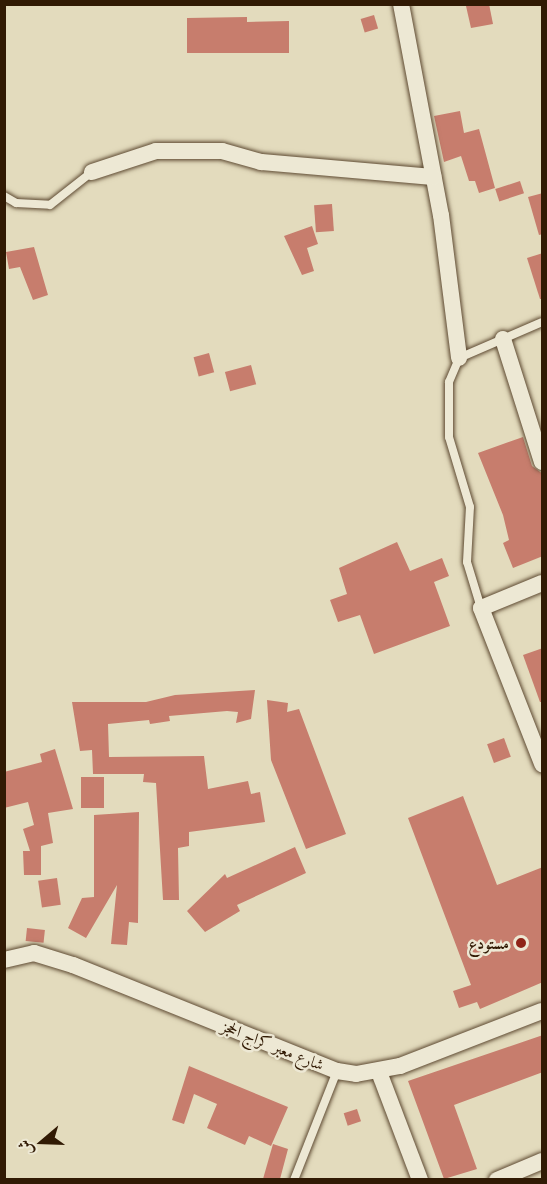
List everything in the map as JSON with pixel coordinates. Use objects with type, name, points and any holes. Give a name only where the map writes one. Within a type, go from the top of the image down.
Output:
[{"type":"street","points":[[401,4],[433,177],[459,358]]},
{"type":"street","points":[[92,172],[156,151],[222,150],[261,162],[433,177]]},
{"type":"street","points":[[503,339],[543,462]]},
{"type":"street","points":[[543,583],[481,608],[543,764]]},
{"type":"street","name":"شارع معبر كراج الحجز","points":[[4,960],[34,953],[73,965],[337,1071],[379,1072],[543,1011]]},
{"type":"street","points":[[379,1072],[420,1179]]},
{"type":"street","points":[[497,1179],[543,1161]]},
{"type":"lane","points":[[4,196],[16,203],[50,205],[92,172]]},
{"type":"lane","points":[[481,608],[467,562],[470,507],[449,437],[449,382],[459,358],[543,322]]},
{"type":"lane","points":[[294,1179],[337,1071]]},
{"type":"building","points":[[489,4],[493,24],[471,28],[466,6]]},
{"type":"building","points":[[374,15],[378,28],[365,32],[361,19]]},
{"type":"building","points":[[247,17],[247,22],[289,21],[289,53],[187,53],[187,18]]},
{"type":"building","points":[[460,111],[464,133],[479,129],[495,188],[479,193],[475,181],[469,181],[461,156],[444,162],[434,116]]},
{"type":"building","points":[[520,181],[524,193],[499,201],[495,189]]},
{"type":"building","points":[[543,193],[543,234],[539,235],[528,197]]},
{"type":"building","points":[[332,204],[334,231],[316,232],[314,205]]},
{"type":"building","points":[[312,226],[318,244],[307,248],[314,271],[302,275],[284,236]]},
{"type":"building","points":[[34,247],[48,295],[33,300],[20,267],[9,269],[6,252]]},
{"type":"building","points":[[543,253],[543,299],[540,299],[527,258]]},
{"type":"building","points":[[209,353],[214,372],[199,376],[194,357]]},
{"type":"building","points":[[251,365],[256,384],[230,391],[225,372]]},
{"type":"building","points":[[523,437],[532,466],[543,474],[543,556],[513,568],[503,543],[509,540],[503,515],[478,453]]},
{"type":"building","points":[[397,542],[410,571],[442,558],[449,576],[434,582],[450,626],[374,654],[360,615],[338,622],[330,600],[347,594],[339,568]]},
{"type":"building","points":[[543,648],[543,702],[540,702],[523,655]]},
{"type":"building","points":[[255,690],[251,719],[236,723],[238,712],[227,711],[169,716],[170,721],[150,724],[149,720],[108,724],[109,757],[204,756],[208,789],[248,781],[251,794],[260,792],[265,822],[189,832],[189,846],[178,848],[179,900],[163,900],[156,783],[143,782],[144,774],[93,774],[92,750],[80,751],[72,702],[146,702],[175,695]]},
{"type":"building","points":[[267,700],[288,703],[287,712],[299,709],[346,834],[306,849],[271,760]]},
{"type":"building","points":[[504,738],[511,757],[494,763],[487,744]]},
{"type":"building","points":[[55,749],[73,809],[48,813],[53,843],[41,846],[41,875],[24,875],[23,851],[30,851],[23,829],[34,825],[28,802],[4,808],[4,772],[42,762],[40,754]]},
{"type":"building","points":[[81,777],[104,777],[104,808],[81,808]]},
{"type":"building","points":[[463,796],[497,885],[543,867],[543,982],[480,1009],[477,1002],[459,1008],[453,991],[471,985],[408,818]]},
{"type":"building","points":[[139,812],[138,923],[129,922],[127,945],[111,944],[117,885],[86,938],[68,928],[82,898],[94,897],[94,815]]},
{"type":"building","points":[[295,847],[306,873],[237,905],[240,911],[205,932],[187,911],[225,874],[227,878]]},
{"type":"building","points":[[57,878],[61,905],[42,907],[38,881]]},
{"type":"building","points":[[27,928],[45,930],[44,943],[26,941]]},
{"type":"building","points":[[543,1035],[543,1072],[454,1105],[477,1169],[444,1179],[408,1081]]},
{"type":"building","points":[[189,1066],[288,1107],[271,1146],[249,1136],[245,1145],[207,1128],[217,1104],[194,1094],[184,1124],[172,1120]]},
{"type":"building","points":[[357,1109],[361,1121],[348,1126],[344,1113]]},
{"type":"building","points":[[273,1144],[288,1149],[280,1179],[263,1179]]},
{"type":"place","name":"مستودع","points":[[521,943]]}]
